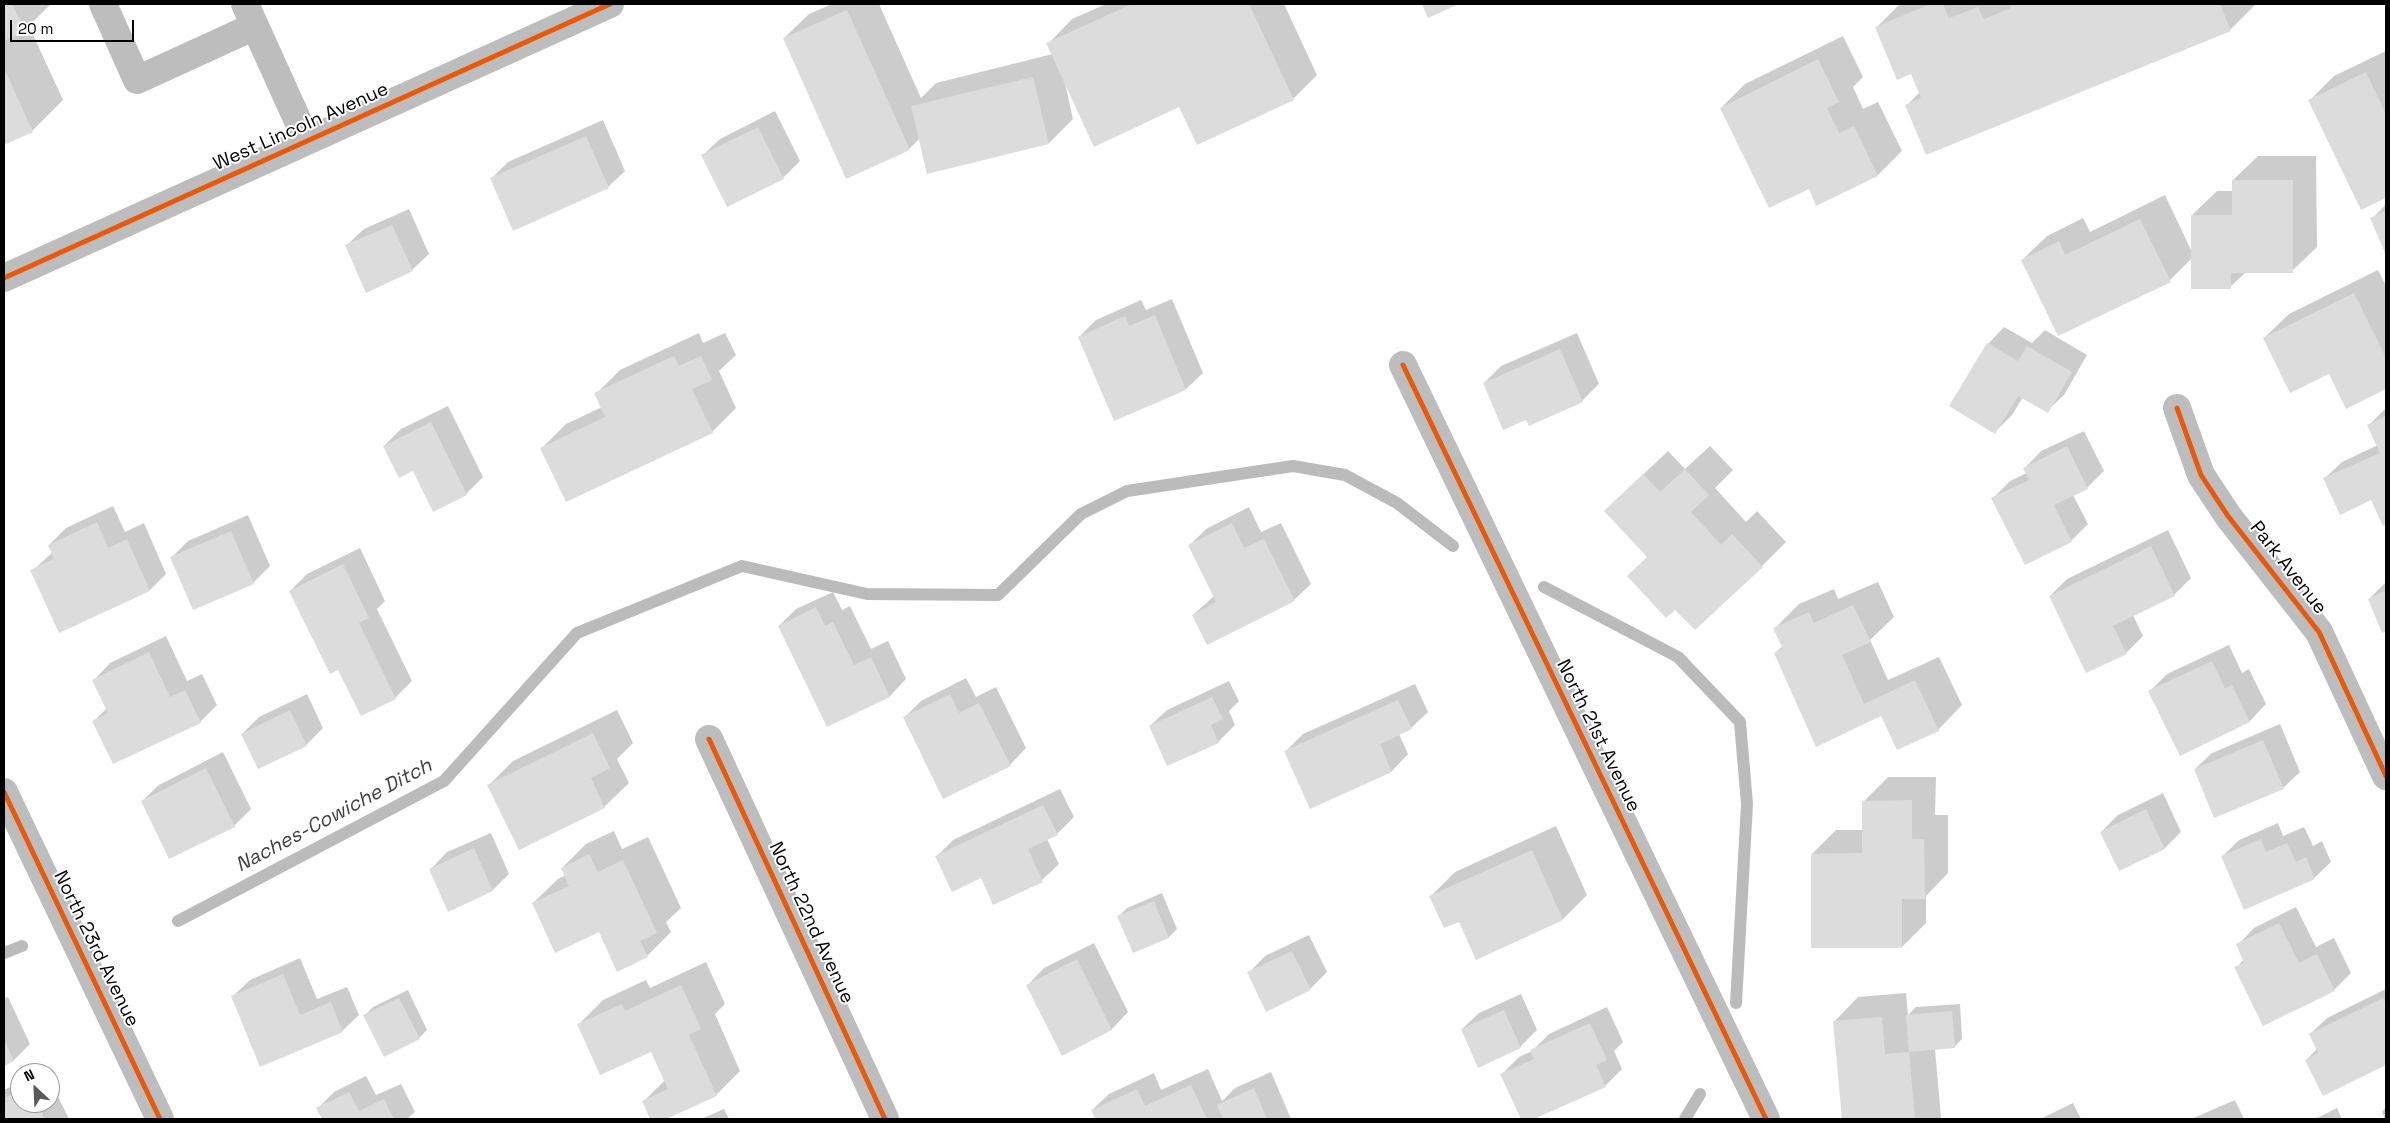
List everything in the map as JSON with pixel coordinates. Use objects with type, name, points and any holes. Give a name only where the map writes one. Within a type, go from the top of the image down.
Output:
[{"type":"street","points":[[103,4],[137,80],[250,15],[307,141]]},
{"type":"street","name":"West Lincoln Avenue","points":[[4,278],[610,4]]},
{"type":"street","name":"North 21st Avenue","points":[[1403,365],[1766,1119]]},
{"type":"street","name":"Park Avenue","points":[[2177,408],[2201,475],[2228,516],[2319,632],[2386,776]]},
{"type":"street","name":"North 22nd Avenue","points":[[709,739],[885,1119]]},
{"type":"street","name":"North 23rd Avenue","points":[[4,792],[160,1119]]},
{"type":"building","points":[[4,4],[12,4],[25,31],[4,41]]},
{"type":"building","points":[[1132,4],[1249,4],[1294,100],[1197,145],[1179,107],[1094,147],[1046,43]]},
{"type":"building","points":[[1422,4],[1459,4],[1428,18]]},
{"type":"building","points":[[1931,4],[1943,4],[1949,18],[1978,7],[1984,19],[2011,8],[2009,4],[2220,4],[2231,31],[1926,155],[1905,105],[1921,98],[1911,74],[1897,80],[1875,27]]},
{"type":"building","points":[[847,10],[910,150],[846,179],[783,38]]},
{"type":"building","points":[[1818,59],[1839,102],[1827,108],[1839,133],[1854,126],[1878,176],[1816,206],[1809,189],[1769,208],[1720,108]]},
{"type":"building","points":[[4,68],[33,132],[4,145]]},
{"type":"building","points":[[2366,72],[2386,114],[2386,198],[2361,210],[2308,100]]},
{"type":"building","points":[[1033,77],[1049,144],[927,174],[911,106]]},
{"type":"building","points":[[758,127],[784,179],[727,207],[701,155]]},
{"type":"building","points":[[586,136],[609,188],[513,231],[490,178]]},
{"type":"building","points":[[2232,180],[2293,180],[2293,273],[2231,273],[2231,289],[2191,289],[2191,215],[2232,215]]},
{"type":"building","points":[[2386,211],[2386,255],[2370,218]]},
{"type":"building","points":[[2140,219],[2171,282],[2058,336],[2021,260],[2059,241],[2065,255]]},
{"type":"building","points":[[392,225],[413,271],[366,293],[345,245]]},
{"type":"building","points":[[2354,293],[2386,358],[2386,389],[2346,409],[2329,374],[2290,393],[2263,338]]},
{"type":"building","points":[[1155,315],[1186,390],[1114,421],[1078,337],[1125,316],[1129,326]]},
{"type":"building","points":[[1987,343],[2018,361],[2027,346],[2072,372],[2048,413],[2018,396],[1995,434],[1949,406]]},
{"type":"building","points":[[1560,349],[1583,402],[1529,426],[1526,420],[1503,430],[1483,383]]},
{"type":"building","points":[[674,356],[679,366],[701,356],[712,380],[692,389],[713,433],[566,502],[540,448],[605,417],[594,393]]},
{"type":"building","points":[[2386,416],[2386,524],[2383,526],[2371,500],[2340,515],[2323,478],[2380,453],[2367,425]]},
{"type":"building","points":[[431,422],[467,495],[433,512],[413,471],[399,478],[383,446]]},
{"type":"building","points":[[2067,446],[2088,489],[2054,505],[2072,542],[2025,565],[1991,498],[2029,480],[2023,468]]},
{"type":"building","points":[[1685,469],[1709,495],[1691,512],[1721,545],[1732,534],[1763,567],[1695,630],[1675,610],[1666,618],[1627,576],[1647,557],[1604,511],[1643,474],[1660,492]]},
{"type":"building","points":[[97,522],[108,548],[127,539],[150,591],[59,633],[30,570],[54,559],[48,545]]},
{"type":"building","points":[[1232,523],[1244,548],[1264,539],[1295,601],[1207,645],[1192,615],[1216,602],[1188,545]]},
{"type":"building","points":[[231,531],[254,584],[193,610],[170,557]]},
{"type":"building","points":[[2151,546],[2175,596],[2113,626],[2127,654],[2086,673],[2049,596]]},
{"type":"building","points":[[343,564],[369,618],[359,623],[396,699],[361,716],[338,670],[330,674],[289,591]]},
{"type":"building","points":[[2386,590],[2386,631],[2382,633],[2368,599]]},
{"type":"building","points":[[1853,605],[1871,642],[1842,655],[1864,704],[1915,680],[1939,731],[1897,750],[1881,716],[1816,747],[1774,653],[1783,649],[1773,628],[1809,612],[1814,623]]},
{"type":"building","points":[[816,607],[825,626],[833,622],[854,665],[871,657],[890,697],[827,727],[778,626]]},
{"type":"building","points":[[149,652],[170,697],[185,690],[201,723],[113,764],[92,721],[108,713],[92,680]]},
{"type":"building","points":[[2212,661],[2225,688],[2232,685],[2250,722],[2180,756],[2148,691]]},
{"type":"building","points":[[950,694],[959,713],[979,703],[1011,766],[943,799],[903,717]]},
{"type":"building","points":[[1212,697],[1223,719],[1211,725],[1219,743],[1167,766],[1149,726]]},
{"type":"building","points":[[1398,700],[1412,729],[1380,744],[1392,772],[1310,809],[1284,751]]},
{"type":"building","points":[[290,710],[307,746],[258,769],[241,734]]},
{"type":"building","points":[[593,733],[610,768],[591,778],[605,808],[519,850],[487,785]]},
{"type":"building","points":[[2263,740],[2284,789],[2214,818],[2194,769]]},
{"type":"building","points":[[206,768],[235,827],[169,859],[141,801]]},
{"type":"building","points":[[1912,800],[1912,839],[1924,839],[1925,899],[1902,899],[1902,948],[1811,948],[1811,854],[1862,853],[1862,801]]},
{"type":"building","points":[[1043,805],[1058,835],[1028,849],[1043,882],[993,905],[981,878],[952,892],[935,856]]},
{"type":"building","points":[[2146,809],[2165,849],[2119,871],[2100,832]]},
{"type":"building","points":[[2261,839],[2266,852],[2287,843],[2296,862],[2306,857],[2315,879],[2244,910],[2221,856]]},
{"type":"building","points":[[474,848],[493,891],[448,912],[429,869]]},
{"type":"building","points":[[1532,850],[1563,920],[1476,960],[1459,922],[1444,928],[1429,896]]},
{"type":"building","points":[[589,854],[598,872],[623,860],[657,933],[640,941],[648,957],[617,972],[599,932],[555,953],[532,903],[569,886],[561,868]]},
{"type":"building","points":[[1154,901],[1169,938],[1133,953],[1117,916]]},
{"type":"building","points":[[2279,923],[2299,963],[2317,954],[2335,991],[2263,1026],[2234,967],[2244,963],[2236,944]]},
{"type":"building","points":[[1292,951],[1311,990],[1266,1012],[1247,972]]},
{"type":"building","points":[[1077,959],[1112,1030],[1062,1056],[1026,985]]},
{"type":"building","points":[[283,974],[300,1015],[331,1002],[343,1032],[260,1067],[231,996]]},
{"type":"building","points":[[681,985],[701,1029],[689,1035],[717,1096],[666,1119],[650,1119],[642,1101],[668,1089],[651,1052],[600,1075],[577,1024],[622,1004],[625,1011]]},
{"type":"building","points":[[399,998],[420,1039],[384,1057],[363,1015]]},
{"type":"building","points":[[2383,998],[2386,1004],[2386,1065],[2323,1096],[2305,1060],[2318,1053],[2309,1034]]},
{"type":"building","points":[[1504,1010],[1521,1048],[1478,1068],[1461,1029]]},
{"type":"building","points":[[1952,1011],[1955,1048],[1909,1052],[1906,1015]]},
{"type":"building","points":[[1882,1017],[1885,1054],[1909,1052],[1915,1119],[1842,1119],[1833,1021]]},
{"type":"building","points":[[1590,1023],[1607,1060],[1596,1065],[1606,1087],[1534,1119],[1521,1119],[1500,1074],[1534,1059],[1530,1050]]},
{"type":"building","points":[[4,1039],[14,1061],[4,1066]]},
{"type":"building","points":[[1191,1085],[1207,1119],[1095,1119],[1091,1110],[1137,1089],[1145,1106]]},
{"type":"building","points":[[1254,1088],[1267,1119],[1223,1119],[1217,1105]]},
{"type":"building","points":[[349,1092],[359,1111],[384,1099],[394,1119],[322,1119],[316,1108]]},
{"type":"building","points":[[10,1095],[10,1113],[42,1113],[45,1119],[4,1119],[4,1098]]},
{"type":"waterway","name":"Naches-Cowiche Ditch","points":[[178,921],[444,781],[577,633],[742,566],[867,594],[998,595],[1081,514],[1127,491],[1293,466],[1345,475],[1397,503],[1453,546]]},
{"type":"waterway","name":"Naches-Cowiche Ditch","points":[[1544,587],[1678,657],[1740,722],[1747,804],[1736,1003]]},
{"type":"waterway","name":"Naches-Cowiche Ditch","points":[[4,953],[22,946]]},
{"type":"waterway","name":"Naches-Cowiche Ditch","points":[[1685,1119],[1700,1094]]},
{"type":"cycle path","points":[[4,278],[610,4]]},
{"type":"cycle path","points":[[1403,365],[1766,1119]]},
{"type":"cycle path","points":[[2177,408],[2201,475],[2228,516],[2319,632],[2386,776]]},
{"type":"cycle path","points":[[709,739],[885,1119]]},
{"type":"cycle path","points":[[4,792],[160,1119]]}]
